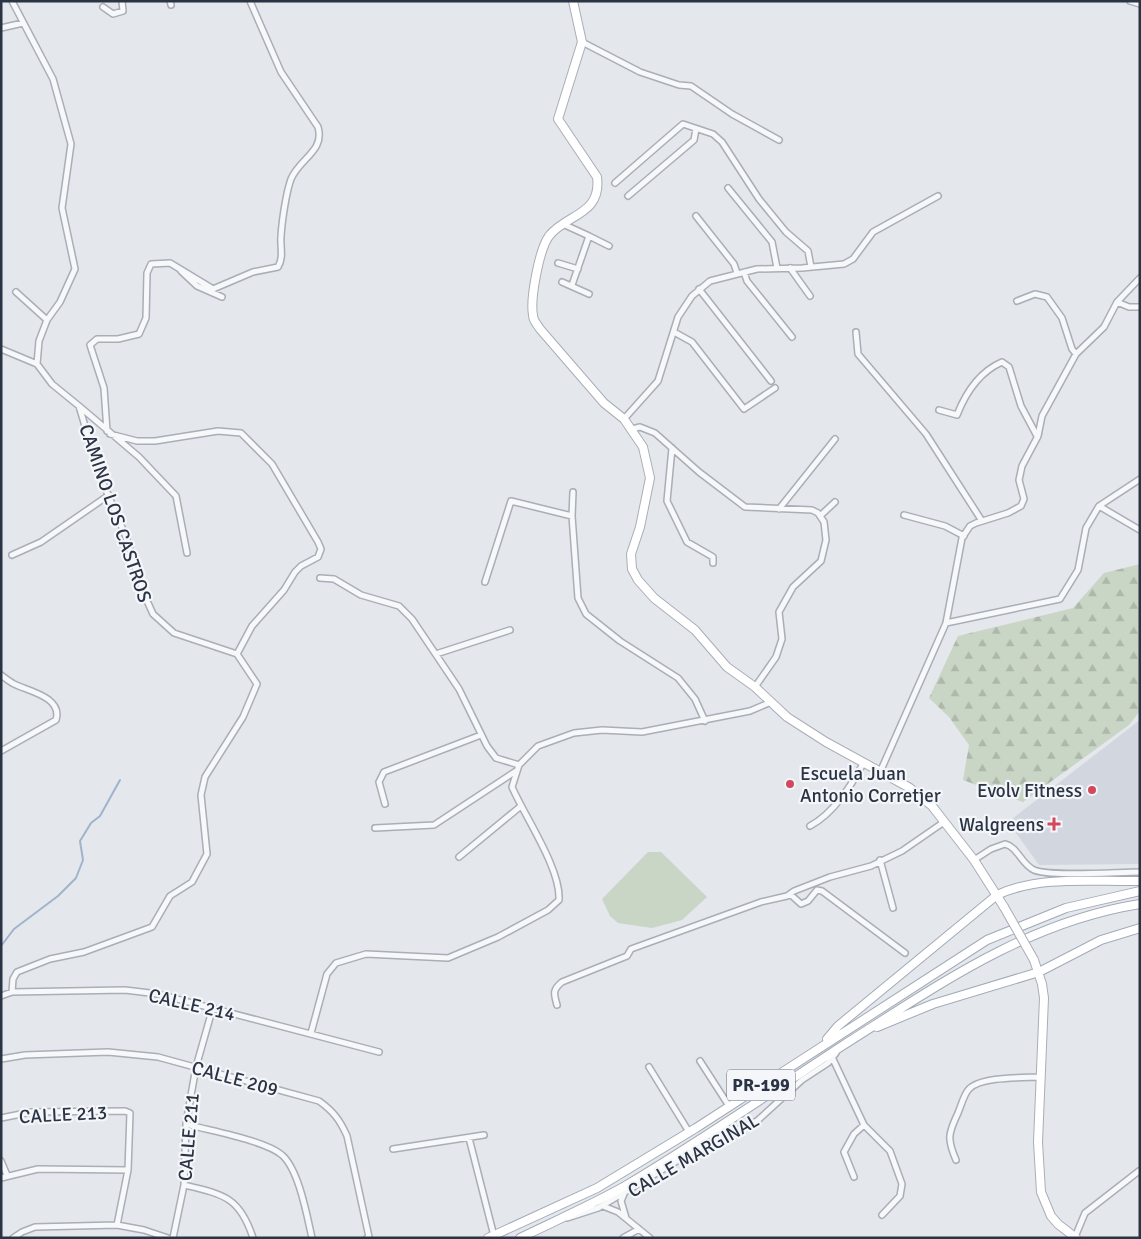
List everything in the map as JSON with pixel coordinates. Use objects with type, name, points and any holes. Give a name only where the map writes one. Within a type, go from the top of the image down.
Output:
[{"type":"main road","points":[[573,1],[582,42],[558,119],[597,177],[599,189],[591,204],[551,234],[545,244],[533,295],[534,321],[604,403],[624,419],[643,447],[650,478],[640,527],[631,554],[632,569],[649,594],[695,630],[728,667],[755,687],[787,717],[881,770],[910,788],[932,806],[974,860],[1004,906],[1034,960],[1038,972],[1044,998],[1038,1142],[1041,1192],[1051,1216],[1075,1237]]},
{"type":"main road","points":[[821,1046],[838,1026],[997,895],[1010,889],[1040,883],[1140,881]]},
{"type":"main road","name":"PR-199","points":[[491,1237],[597,1188],[689,1132],[987,940],[1066,908],[1140,891]]},
{"type":"main road","name":"PR-199","points":[[520,1238],[625,1186],[868,1029],[993,952],[1035,933],[1092,914],[1140,904]]},
{"type":"main road","points":[[868,1029],[894,1022],[933,1004],[1038,972],[1102,940],[1140,928]]},
{"type":"street","points":[[1,348],[37,364],[39,341],[75,269],[72,245],[62,208],[71,144],[53,79],[12,1]]},
{"type":"street","points":[[103,7],[113,14],[119,14],[123,11],[122,1]]},
{"type":"street","points":[[108,433],[104,388],[90,345],[97,339],[118,339],[139,334],[146,318],[147,273],[151,264],[170,263],[213,288],[253,272],[278,267],[282,261],[281,234],[291,180],[297,168],[320,143],[321,137],[318,127],[281,72],[250,1]]},
{"type":"street","points":[[1130,1],[1140,4]]},
{"type":"street","points":[[1,28],[23,23]]},
{"type":"street","points":[[582,42],[640,72],[679,85],[691,86],[732,114],[779,140]]},
{"type":"street","points":[[616,183],[682,124],[713,134],[722,142],[759,199],[786,232],[808,251],[812,267]]},
{"type":"street","points":[[628,196],[694,140],[696,129]]},
{"type":"street","points":[[728,188],[772,242],[777,268]]},
{"type":"street","points":[[624,419],[658,381],[678,317],[692,296],[710,281],[744,272],[844,264],[853,259],[873,232],[938,196]]},
{"type":"street","points":[[696,216],[734,264],[737,273]]},
{"type":"street","points":[[565,225],[609,246]]},
{"type":"street","points":[[572,285],[589,236]]},
{"type":"street","points":[[558,263],[578,269]]},
{"type":"street","points":[[177,266],[197,286],[222,297]]},
{"type":"street","points":[[790,268],[810,296]]},
{"type":"street","points":[[744,272],[747,281],[792,337]]},
{"type":"street","points":[[881,770],[946,622],[964,536],[970,526],[1008,513],[1021,506],[1024,499],[1020,480],[1022,466],[1038,436],[1042,416],[1076,354],[1104,327],[1117,302],[1140,278]]},
{"type":"street","points":[[562,282],[589,294]]},
{"type":"street","points":[[699,289],[770,381]]},
{"type":"street","points":[[16,292],[48,320]]},
{"type":"street","points":[[1017,301],[1035,294],[1047,297],[1062,318],[1072,349],[1076,354]]},
{"type":"street","points":[[1117,302],[1129,307],[1140,307]]},
{"type":"street","points":[[674,332],[692,342],[744,409],[775,388]]},
{"type":"street","points":[[856,332],[858,354],[926,434],[982,521]]},
{"type":"street","points":[[940,410],[957,415],[962,400],[973,385],[989,367],[1002,362],[1009,367],[1020,406],[1038,436]]},
{"type":"street","name":"CAMINO LOS CASTROS","points":[[37,364],[52,384],[79,406],[108,495],[126,537],[143,592],[153,614],[174,633],[238,654]]},
{"type":"street","points":[[79,406],[108,433],[139,457],[176,496],[187,554]]},
{"type":"street","points":[[632,429],[640,427],[655,433],[699,472],[745,507],[812,510],[824,522],[826,540],[821,562],[793,587],[779,612],[782,639],[776,657],[755,687]]},
{"type":"street","points":[[12,992],[12,979],[17,972],[50,959],[84,952],[152,927],[170,896],[192,882],[207,854],[201,795],[205,777],[243,717],[257,684],[238,654],[252,626],[284,590],[295,572],[301,566],[318,557],[321,549],[272,464],[241,433],[218,431],[155,441],[137,441],[108,433]]},
{"type":"street","points":[[779,509],[835,439]]},
{"type":"street","points":[[672,448],[667,501],[687,542],[713,557],[714,563]]},
{"type":"street","points":[[946,622],[1060,599],[1078,570],[1086,528],[1099,506],[1140,479]]},
{"type":"street","points":[[574,492],[572,516],[578,598],[586,614],[620,641],[678,678],[695,699],[705,720]]},
{"type":"street","points":[[12,554],[41,542],[108,495]]},
{"type":"street","points":[[485,582],[511,501],[572,516]]},
{"type":"street","points":[[820,516],[835,502]]},
{"type":"street","points":[[1099,506],[1140,530]]},
{"type":"street","points":[[904,515],[945,526],[964,536]]},
{"type":"street","points":[[320,578],[334,579],[362,594],[399,606],[412,619],[459,689],[496,758],[519,765]]},
{"type":"street","points":[[436,654],[510,630]]},
{"type":"street","points":[[1,675],[13,684],[47,698],[55,707],[57,716],[56,720],[1,751]]},
{"type":"street","points":[[311,1033],[327,974],[336,962],[366,954],[448,958],[498,938],[548,910],[559,900],[559,889],[546,856],[512,787],[519,765],[538,746],[574,733],[602,730],[642,732],[750,711],[771,702]]},
{"type":"street","points":[[385,804],[379,782],[384,772],[482,735]]},
{"type":"street","points":[[810,826],[823,819],[849,787],[864,762]]},
{"type":"street","points":[[375,828],[434,825],[517,771]]},
{"type":"street","points":[[460,857],[520,806]]},
{"type":"street","points":[[557,1005],[554,993],[555,988],[562,982],[627,956],[631,949],[761,902],[790,894],[830,877],[871,866],[902,851],[944,822]]},
{"type":"street","points":[[974,860],[991,849],[1005,844],[1013,848],[1024,864],[1040,872],[1140,872]]},
{"type":"street","points":[[880,860],[893,908]]},
{"type":"street","points":[[790,894],[801,904],[808,901],[817,890],[822,891],[905,953]]},
{"type":"street","name":"CALLE 214","points":[[1,996],[12,992],[125,990],[158,994],[379,1052]]},
{"type":"street","name":"CALLE 211","points":[[173,1238],[184,1185],[186,1124],[196,1067],[213,1007]]},
{"type":"street","name":"CALLE MARGINAL","points":[[556,1221],[580,1215],[602,1206],[702,1146],[756,1121],[802,1080],[828,1063],[839,1048]]},
{"type":"street","name":"CALLE 209","points":[[1,1059],[25,1055],[108,1052],[158,1057],[319,1101],[332,1110],[341,1121],[368,1238]]},
{"type":"street","points":[[832,1057],[864,1125],[890,1151],[902,1184],[900,1196],[882,1214]]},
{"type":"street","points":[[700,1061],[729,1106]]},
{"type":"street","points":[[648,1067],[689,1132]]},
{"type":"street","points":[[956,1160],[949,1143],[950,1131],[969,1089],[980,1083],[1007,1078],[1041,1077]]},
{"type":"street","name":"CALLE 213","points":[[1,1118],[31,1112],[126,1111],[130,1114],[128,1170]]},
{"type":"street","points":[[186,1124],[262,1144],[282,1155],[297,1180],[312,1238]]},
{"type":"street","points":[[854,1178],[844,1152],[854,1134],[864,1125]]},
{"type":"street","points":[[392,1149],[484,1135]]},
{"type":"street","points":[[468,1138],[491,1237]]},
{"type":"street","points":[[1,1161],[4,1177],[38,1169],[128,1170],[116,1225]]},
{"type":"street","points":[[1075,1237],[1085,1213],[1139,1171]]},
{"type":"street","points":[[184,1185],[218,1193],[240,1209],[246,1217],[253,1238]]},
{"type":"street","points":[[624,1194],[621,1200],[626,1218]]},
{"type":"street","points":[[602,1206],[626,1218],[650,1238]]},
{"type":"street","points":[[13,1238],[35,1227],[116,1225],[168,1238]]},
{"type":"street","points":[[623,1238],[638,1228]]},
{"type":"shaded area","points":[[1140,720],[1140,864],[1039,865],[1008,822]]},
{"type":"green space","points":[[1140,564],[1140,711],[1129,725],[1023,802],[963,780],[969,745],[949,717],[929,698],[958,636],[1073,608],[1104,573]]},
{"type":"green space","points":[[648,852],[661,852],[707,897],[682,920],[652,928],[618,923],[610,916],[602,899]]},
{"type":"waterway","points":[[1,946],[14,929],[58,896],[76,878],[83,860],[80,841],[91,823],[100,816],[120,780]]},
{"type":"place","name":"Escuela Juan Antonio Corretjer","points":[[790,784]]},
{"type":"place","name":"Evolv Fitness","points":[[1092,790]]},
{"type":"place","name":"Walgreens","points":[[1054,824]]}]
